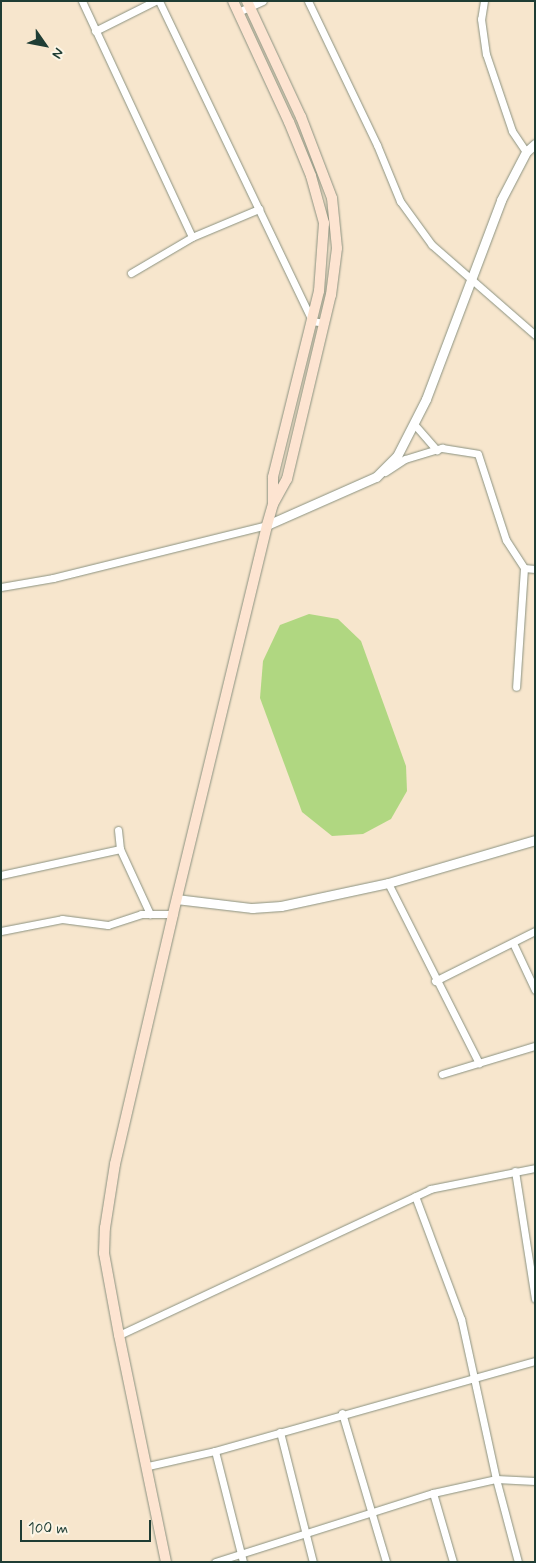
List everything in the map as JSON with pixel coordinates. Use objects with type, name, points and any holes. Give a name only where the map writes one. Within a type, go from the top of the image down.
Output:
[{"type":"main road","points":[[233,1],[289,122],[320,202],[324,244],[312,321],[273,477],[273,504]]},
{"type":"main road","points":[[166,1562],[148,1466],[118,1335],[104,1252],[106,1228],[115,1164],[176,899],[267,525],[273,504],[287,479],[324,323],[337,248],[332,198],[301,117],[248,4]]},
{"type":"street","points":[[82,1],[192,237]]},
{"type":"street","points":[[96,31],[155,1]]},
{"type":"street","points":[[159,1],[312,321],[324,323]]},
{"type":"street","points":[[238,12],[248,4],[263,1]]},
{"type":"street","points":[[308,1],[378,145],[400,201],[432,245],[535,335]]},
{"type":"street","points":[[484,1],[481,19],[486,54],[512,130],[526,152]]},
{"type":"street","points":[[376,477],[396,456],[414,424],[501,200],[526,152],[535,144]]},
{"type":"street","points":[[132,273],[192,237],[259,208]]},
{"type":"street","points":[[414,424],[436,450]]},
{"type":"street","points":[[1,587],[53,578],[267,525],[376,477],[405,460],[436,450],[478,454],[506,540],[524,568],[516,687]]},
{"type":"street","points":[[524,568],[535,568]]},
{"type":"street","points":[[118,830],[120,849],[150,914]]},
{"type":"street","points":[[176,899],[252,908],[388,884],[535,840]]},
{"type":"street","points":[[1,875],[120,849]]},
{"type":"street","points":[[388,884],[435,981],[479,1063]]},
{"type":"street","points":[[1,932],[62,919],[108,925],[150,914],[173,914]]},
{"type":"street","points":[[435,981],[535,931]]},
{"type":"street","points":[[513,943],[535,990]]},
{"type":"street","points":[[442,1074],[535,1046]]},
{"type":"street","points":[[118,1335],[430,1188],[535,1168]]},
{"type":"street","points":[[515,1171],[535,1298]]},
{"type":"street","points":[[415,1196],[461,1319],[496,1480],[518,1562]]},
{"type":"street","points":[[148,1466],[215,1451],[342,1412],[473,1379],[535,1361]]},
{"type":"street","points":[[342,1412],[386,1562]]},
{"type":"street","points":[[280,1432],[304,1533],[313,1562]]},
{"type":"street","points":[[215,1451],[243,1562]]},
{"type":"street","points":[[215,1562],[433,1493],[496,1480],[535,1481]]},
{"type":"street","points":[[433,1493],[453,1562]]},
{"type":"green space","points":[[309,614],[338,619],[361,641],[406,766],[407,791],[391,819],[363,834],[332,836],[302,812],[260,698],[263,661],[280,625]]}]
